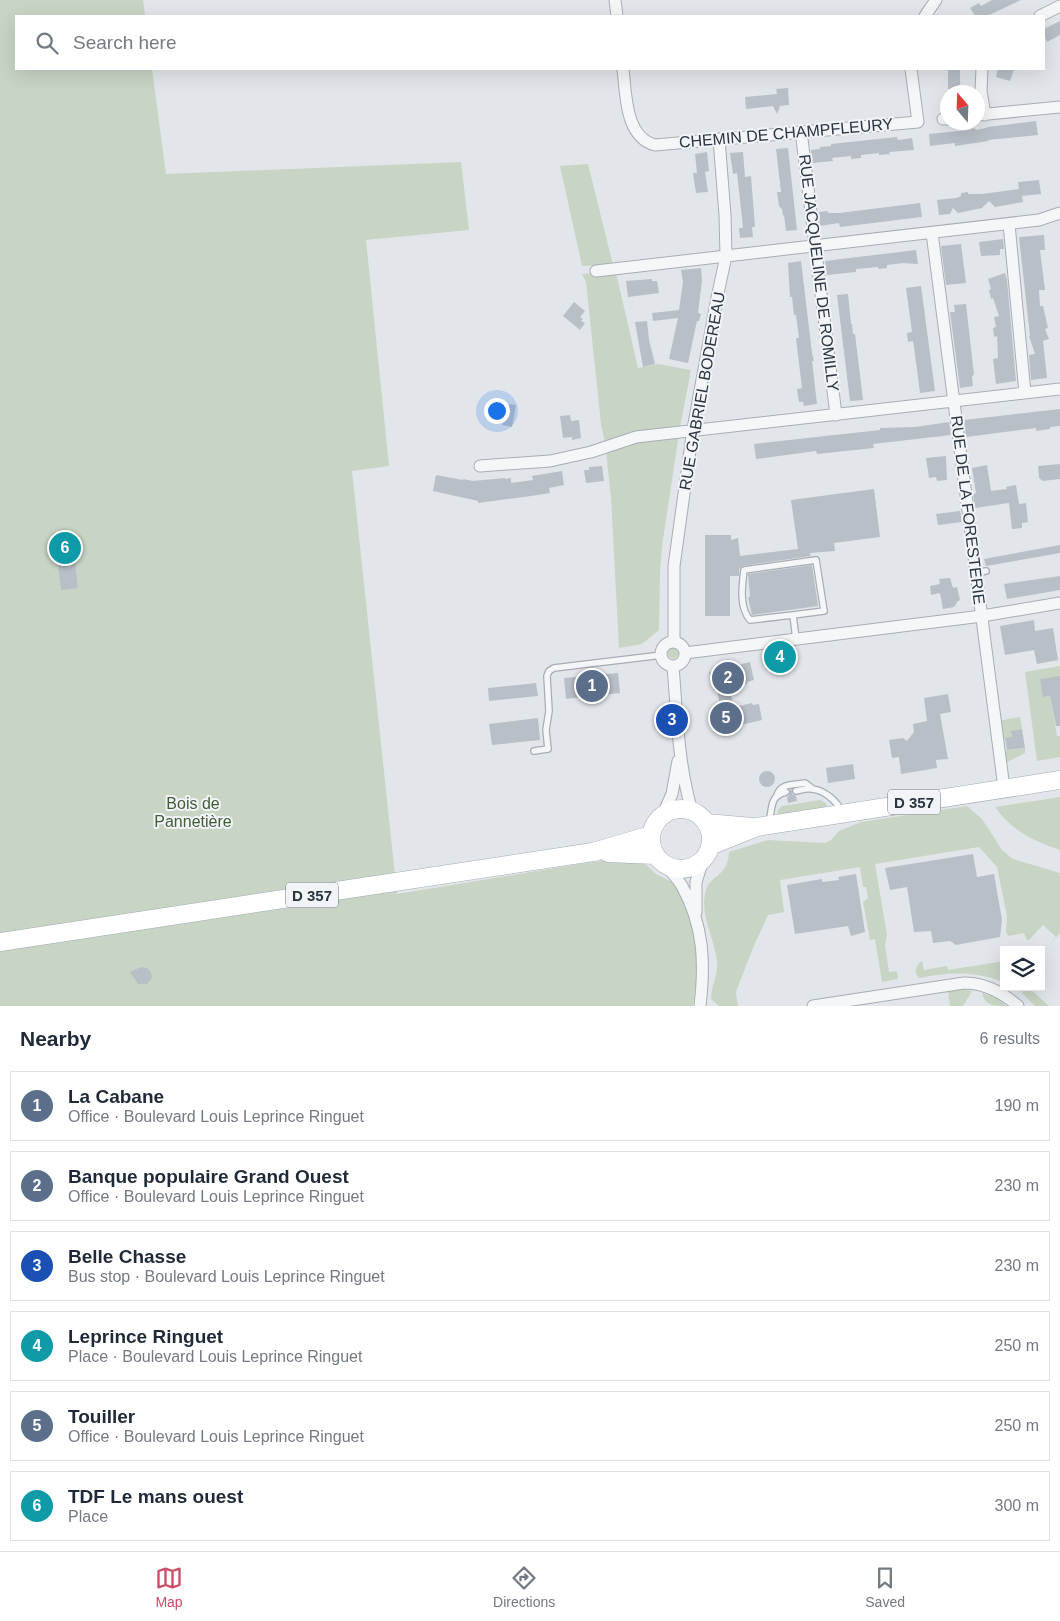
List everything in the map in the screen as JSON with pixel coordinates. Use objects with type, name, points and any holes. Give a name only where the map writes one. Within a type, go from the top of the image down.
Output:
[{"type":"main road","name":"D 357","points":[[707,823],[762,826],[1060,780]]},
{"type":"main road","points":[[677,809],[692,811],[707,823],[710,834],[706,853],[694,866],[685,869],[675,868],[660,860],[652,848],[651,835],[653,827],[663,814],[677,809]]},
{"type":"main road","name":"D 357","points":[[706,853],[762,826]]},
{"type":"main road","name":"D 357","points":[[0,942],[593,852],[651,835]]},
{"type":"main road","name":"D 357","points":[[593,852],[660,860]]},
{"type":"street","points":[[615,0],[617,15]]},
{"type":"street","points":[[926,15],[936,0]]},
{"type":"street","points":[[1042,15],[1060,6]]},
{"type":"street","name":"CHEMIN DE CHAMPFLEURY","points":[[623,70],[628,112],[640,138],[646,143],[655,145],[918,122],[911,70]]},
{"type":"street","points":[[981,85],[982,70]]},
{"type":"street","points":[[985,115],[1060,107]]},
{"type":"street","name":"RUE JACQUELINE DE ROMILLY","points":[[801,131],[836,415]]},
{"type":"street","name":"RUE GABRIEL BODEREAU","points":[[674,642],[674,566],[693,429],[726,256],[719,140]]},
{"type":"street","points":[[596,271],[1009,224],[1039,220],[1060,213]]},
{"type":"street","points":[[1009,224],[1026,393]]},
{"type":"street","name":"RUE DE LA FORESTERIE","points":[[932,233],[954,401],[981,572],[982,616],[1004,788]]},
{"type":"street","points":[[480,466],[550,461],[591,452],[636,437],[693,429],[728,427],[1060,389]]},
{"type":"street","points":[[685,652],[982,616],[1060,603]]},
{"type":"street","points":[[674,642],[680,644],[685,652],[682,662],[673,666],[664,661],[662,655],[666,645],[674,642]]},
{"type":"street","points":[[673,666],[680,752],[692,811]]},
{"type":"street","points":[[663,814],[672,794],[680,752]]},
{"type":"street","points":[[700,1006],[704,958],[696,916],[696,882],[706,853]]},
{"type":"street","points":[[660,860],[682,885],[696,916]]},
{"type":"street","points":[[813,1006],[964,983],[977,984],[994,989],[1007,996],[1018,1006]]},
{"type":"lane","points":[[816,560],[824,611],[793,615],[750,620],[745,615],[743,607],[744,570],[816,560]]},
{"type":"lane","points":[[793,615],[796,639]]},
{"type":"lane","points":[[534,751],[548,750],[546,730],[549,711],[546,676],[549,670],[662,655]]},
{"type":"lane","points":[[762,826],[779,790],[783,786],[805,783],[836,803],[843,814]]},
{"type":"lane","points":[[796,791],[813,789]]},
{"type":"lane","points":[[777,795],[786,792]]},
{"type":"green space","name":"Bois de Pannetière","points":[[0,0],[143,0],[145,15],[15,15],[15,70],[152,70],[166,174],[461,162],[469,230],[366,240],[389,466],[352,471],[397,894],[617,858],[644,863],[656,874],[672,882],[679,890],[685,902],[697,944],[698,989],[695,989],[693,1006],[0,1006]]},
{"type":"green space","points":[[588,164],[613,265],[582,266],[560,166]]},
{"type":"green space","points":[[613,272],[617,277],[638,368],[658,364],[691,370],[680,427],[605,443],[601,424],[586,282],[582,274]]},
{"type":"green space","points":[[679,434],[662,546],[659,630],[642,644],[619,648],[611,498],[606,451],[633,441]]},
{"type":"green space","points":[[673,647],[679,653],[673,659],[667,653]]},
{"type":"green space","points":[[1060,666],[1060,676],[1043,697],[1050,696],[1057,736],[1060,736],[1060,757],[1037,761],[1025,672]]},
{"type":"green space","points":[[1020,717],[1022,729],[1012,731],[1013,739],[1000,739],[998,721]]},
{"type":"green space","points":[[1025,748],[1025,753],[1003,764],[1002,751]]},
{"type":"green space","points":[[1060,797],[1060,850],[1041,843],[1016,829],[995,807]]},
{"type":"green space","points":[[820,800],[826,803],[827,810],[778,817],[777,811],[782,806]]},
{"type":"green space","points":[[967,806],[982,819],[1002,850],[1013,859],[1060,873],[1060,933],[1045,950],[1056,937],[1043,925],[1029,940],[1027,940],[1024,933],[1008,936],[1006,932],[1007,916],[997,867],[979,847],[875,864],[887,935],[885,945],[889,972],[897,971],[898,979],[882,982],[875,939],[870,940],[863,902],[868,898],[866,887],[863,887],[860,867],[780,880],[784,912],[768,915],[737,989],[738,1006],[719,1006],[711,999],[717,966],[704,908],[704,899],[708,885],[726,866],[729,852],[768,840],[825,843],[831,840],[839,831],[861,822]]},
{"type":"green space","points":[[922,961],[924,970],[947,966],[948,970],[1000,962],[1000,981],[972,974],[919,978],[916,973],[918,964]]},
{"type":"green space","points":[[962,989],[972,991],[963,1006],[950,1006],[948,991]]},
{"type":"green space","points":[[1023,991],[1032,991],[1049,1006],[1035,1006],[1022,993]]},
{"type":"green space","points":[[982,993],[997,998],[1006,1006],[988,1003],[985,1001]]},
{"type":"building","points":[[992,0],[1021,0],[989,15],[974,15],[970,8],[979,3],[981,6]]},
{"type":"building","points":[[1060,21],[1060,35],[1047,42],[1045,28]]},
{"type":"building","points":[[948,70],[960,70],[960,85],[948,85]]},
{"type":"building","points":[[998,70],[1014,70],[1010,81],[996,77]]},
{"type":"building","points":[[788,88],[789,105],[780,106],[777,114],[773,106],[746,109],[745,97],[777,94],[776,89]]},
{"type":"building","points":[[1036,121],[1038,135],[988,140],[955,146],[955,143],[930,146],[929,134],[985,130],[988,127]]},
{"type":"building","points":[[897,137],[898,140],[912,138],[914,150],[889,152],[890,154],[861,155],[861,158],[851,159],[851,156],[832,158],[833,161],[812,163],[811,150],[820,149],[820,147],[831,146],[831,144]]},
{"type":"building","points":[[788,148],[797,230],[786,231],[784,215],[779,206],[777,192],[781,192],[776,149]]},
{"type":"building","points":[[707,152],[709,171],[705,172],[708,192],[696,193],[693,173],[697,173],[695,154]]},
{"type":"building","points":[[743,152],[745,177],[751,176],[755,227],[752,227],[753,237],[740,238],[739,228],[743,228],[737,173],[733,174],[730,153]]},
{"type":"building","points":[[1039,180],[1041,194],[1022,196],[1023,202],[995,207],[989,201],[982,208],[958,213],[953,208],[950,214],[939,215],[937,200],[956,198],[961,196],[961,193],[968,192],[968,194],[982,194],[1019,189],[1018,182]]},
{"type":"building","points":[[920,203],[922,217],[840,227],[839,223],[820,226],[819,212],[839,213]]},
{"type":"building","points":[[1044,235],[1045,250],[1040,250],[1045,290],[1039,290],[1040,306],[1043,306],[1048,328],[1045,329],[1049,339],[1043,341],[1047,378],[1031,380],[1029,355],[1035,354],[1029,336],[1019,237]]},
{"type":"building","points":[[1003,239],[1004,249],[1000,249],[1000,255],[981,256],[979,242]]},
{"type":"building","points":[[961,244],[966,283],[946,285],[941,246]]},
{"type":"building","points":[[916,250],[918,264],[903,263],[887,265],[887,268],[856,269],[856,272],[827,275],[825,261]]},
{"type":"building","points":[[801,261],[814,361],[812,361],[817,404],[804,406],[803,402],[799,402],[797,389],[802,388],[796,338],[799,338],[796,315],[794,315],[792,297],[790,297],[788,263]]},
{"type":"building","points":[[701,268],[702,280],[698,313],[701,314],[699,321],[697,321],[688,363],[669,359],[678,318],[653,321],[652,313],[679,310],[683,282],[681,270]]},
{"type":"building","points":[[1005,273],[1016,381],[996,384],[993,359],[998,358],[997,336],[994,337],[993,328],[996,327],[994,317],[999,316],[993,298],[991,299],[988,279]]},
{"type":"building","points":[[652,279],[652,281],[657,281],[659,293],[628,297],[626,281]]},
{"type":"building","points":[[921,286],[935,391],[920,393],[913,341],[908,342],[907,333],[912,332],[906,288]]},
{"type":"building","points":[[848,294],[863,400],[850,401],[837,295]]},
{"type":"building","points":[[574,302],[585,311],[580,317],[583,319],[581,321],[585,323],[580,330],[563,316]]},
{"type":"building","points":[[966,304],[974,375],[972,376],[973,386],[960,388],[950,312],[955,312],[954,305]]},
{"type":"building","points":[[647,321],[649,340],[655,364],[643,367],[635,322]]},
{"type":"building","points":[[503,403],[516,405],[512,427],[502,425],[504,418],[501,417]]},
{"type":"building","points":[[1060,409],[1060,426],[1050,427],[1050,429],[1036,431],[1036,428],[966,437],[964,420]]},
{"type":"building","points":[[570,415],[571,421],[579,420],[581,438],[572,440],[572,437],[563,438],[560,416]]},
{"type":"building","points":[[949,422],[951,435],[873,444],[874,448],[817,454],[816,451],[756,459],[754,444],[880,430],[880,428],[915,427]]},
{"type":"building","points":[[946,456],[947,480],[937,481],[936,477],[929,478],[926,458]]},
{"type":"building","points":[[1060,464],[1060,479],[1043,481],[1039,478],[1038,466]]},
{"type":"building","points":[[987,465],[991,491],[1007,489],[1006,487],[1016,485],[1019,504],[1026,503],[1028,522],[1022,523],[1022,528],[1012,529],[1009,503],[975,508],[973,494],[976,493],[972,468]]},
{"type":"building","points":[[602,466],[604,481],[586,483],[584,470],[589,470],[589,467]]},
{"type":"building","points":[[562,471],[564,485],[549,488],[550,493],[531,496],[478,503],[478,501],[433,491],[436,475],[473,481],[511,478],[511,483],[533,480],[532,476]]},
{"type":"building","points":[[874,489],[880,537],[834,543],[835,551],[810,553],[811,556],[742,566],[739,569],[739,576],[730,576],[730,616],[705,616],[705,535],[731,535],[731,540],[738,538],[740,556],[798,549],[791,500]]},
{"type":"building","points":[[960,511],[962,522],[938,525],[936,514]]},
{"type":"building","points":[[66,543],[70,546],[66,557],[60,550],[63,544]]},
{"type":"building","points":[[1060,545],[1060,553],[986,566],[984,559]]},
{"type":"building","points":[[75,562],[78,588],[61,590],[58,564]]},
{"type":"building","points":[[812,565],[818,606],[752,615],[748,597],[750,597],[748,574]]},
{"type":"building","points":[[1060,576],[1060,590],[1007,599],[1004,584]]},
{"type":"building","points":[[950,578],[953,588],[957,587],[960,600],[954,607],[943,609],[940,593],[931,595],[930,586],[940,584],[939,579]]},
{"type":"building","points":[[1034,620],[1035,631],[1053,628],[1058,660],[1037,664],[1034,650],[1005,655],[1000,626]]},
{"type":"building","points":[[750,662],[754,680],[747,682],[747,684],[729,688],[734,707],[752,703],[753,705],[759,704],[762,720],[723,729],[718,711],[721,710],[717,690],[714,691],[709,672]]},
{"type":"building","points":[[618,673],[620,693],[566,699],[564,678]]},
{"type":"building","points":[[1060,676],[1060,726],[1056,726],[1050,696],[1043,697],[1040,679]]},
{"type":"building","points":[[536,683],[538,696],[489,701],[488,688]]},
{"type":"building","points":[[948,694],[951,712],[940,714],[948,759],[936,760],[937,768],[901,774],[899,757],[892,758],[889,740],[903,738],[907,741],[914,732],[913,724],[927,721],[924,698]]},
{"type":"building","points":[[538,718],[540,740],[492,745],[489,724]]},
{"type":"building","points":[[1022,729],[1025,748],[1007,750],[1005,738],[1012,737],[1011,731]]},
{"type":"building","points":[[853,764],[855,779],[828,783],[826,768]]},
{"type":"building","points":[[767,771],[773,773],[775,779],[773,785],[767,787],[761,785],[759,779],[761,773]]},
{"type":"building","points":[[792,789],[792,794],[796,796],[797,801],[788,803],[787,797]]},
{"type":"building","points":[[973,854],[977,877],[994,874],[1002,920],[1000,937],[956,945],[950,941],[933,943],[931,931],[914,932],[907,887],[890,890],[885,868]]},
{"type":"building","points":[[856,874],[865,932],[851,936],[848,926],[795,934],[787,885],[822,879],[822,882],[839,880],[838,877]]},
{"type":"building","points":[[141,967],[147,968],[151,972],[152,978],[147,984],[138,984],[130,972]]},
{"type":"place","name":"TDF Le mans ouest","points":[[65,548]]},
{"type":"place","name":"Leprince Ringuet","points":[[780,657]]},
{"type":"place","name":"Banque populaire Grand Ouest","points":[[728,678]]},
{"type":"place","name":"La Cabane","points":[[592,686]]},
{"type":"place","name":"Touiller","points":[[726,718]]},
{"type":"place","name":"Belle Chasse","points":[[672,720]]}]
